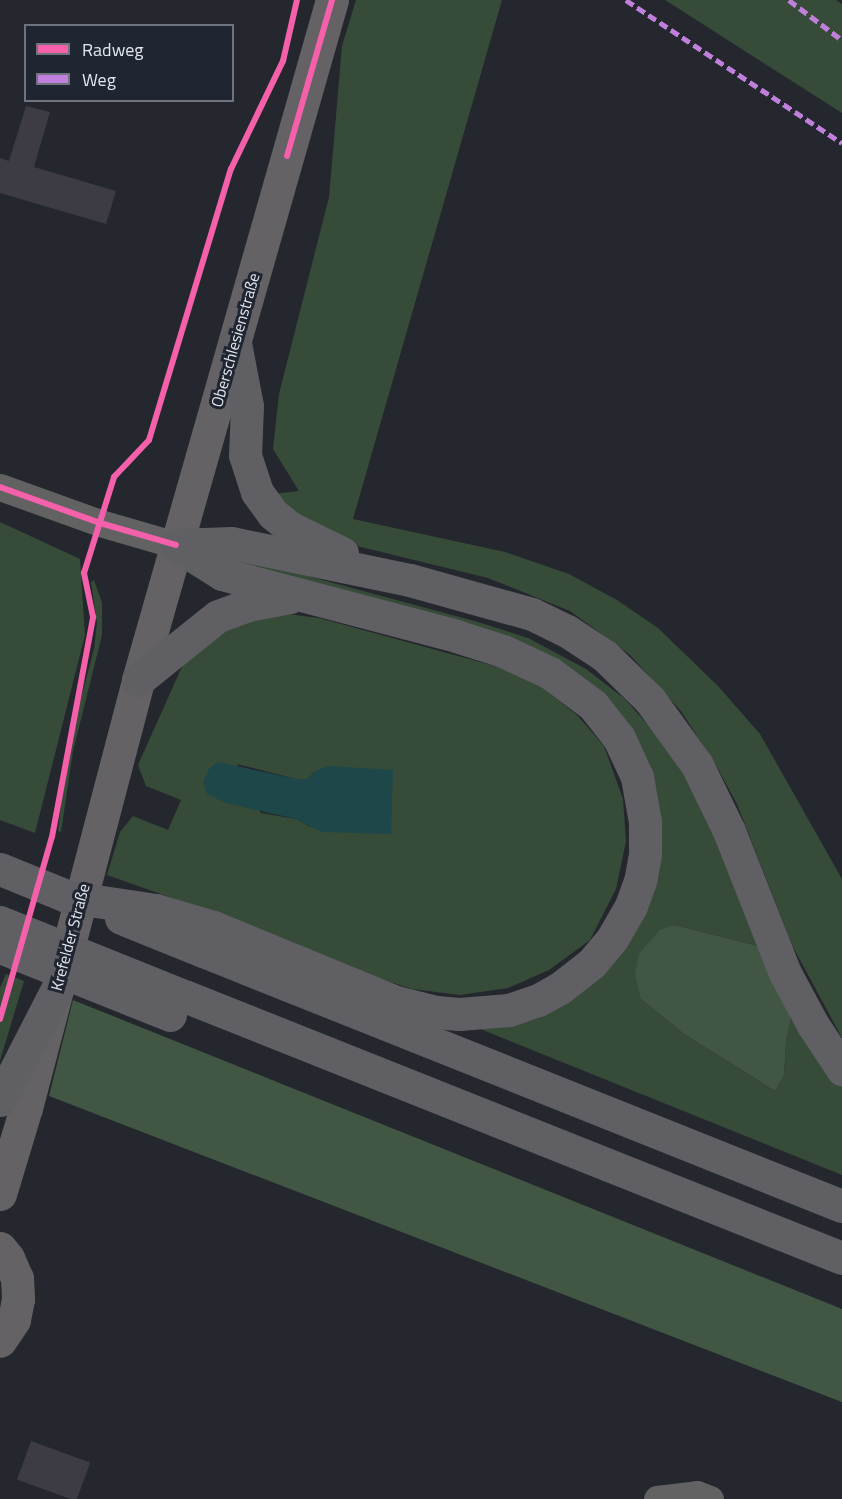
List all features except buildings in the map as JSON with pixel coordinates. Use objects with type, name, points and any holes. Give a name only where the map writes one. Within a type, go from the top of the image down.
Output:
[{"type":"highway","points":[[235,343],[247,406],[245,455],[251,480],[263,504],[289,527],[310,539],[410,580]]},
{"type":"highway","points":[[176,545],[231,543],[410,580],[523,612],[567,631],[620,668],[650,700],[690,752],[707,783],[785,973],[813,1025],[842,1069]]},
{"type":"highway","points":[[0,869],[69,897],[208,939],[396,1002],[436,1012],[492,1013],[538,1000],[585,970],[616,933],[640,881],[646,837],[637,777],[619,738],[580,694],[536,665],[503,651],[222,574],[176,545]]},
{"type":"highway","points":[[138,680],[218,616],[260,602],[304,596]]},
{"type":"highway","points":[[0,922],[179,1006]]},
{"type":"highway","points":[[208,939],[842,1206]]},
{"type":"highway","points":[[0,947],[438,1096],[842,1258]]},
{"type":"highway","points":[[0,1100],[55,993]]},
{"type":"main road","name":"Oberschlesienstraße","points":[[138,680],[332,0]]},
{"type":"main road","name":"Krefelder Straße","points":[[0,1194],[20,1131],[138,680]]},
{"type":"main road","points":[[0,1248],[8,1258],[17,1278],[18,1299],[14,1320],[0,1341]]},
{"type":"street","points":[[0,487],[90,520],[176,545]]},
{"type":"street","points":[[657,1499],[697,1494],[710,1499]]},
{"type":"green space","points":[[356,0],[502,0],[353,519],[505,552],[569,574],[617,600],[658,628],[718,686],[760,734],[842,879],[842,1038],[792,945],[737,804],[717,767],[681,711],[630,655],[570,611],[488,578],[328,539],[272,494],[299,491],[273,449],[279,394],[329,197],[342,46]]},
{"type":"green space","points":[[665,0],[836,0],[842,4],[842,113]]},
{"type":"green space","points":[[0,522],[80,559],[85,635],[35,833],[0,820]]},
{"type":"green space","points":[[234,556],[478,622],[528,638],[586,669],[625,699],[654,732],[693,787],[766,948],[675,925],[641,999],[684,1034],[775,1091],[784,1076],[786,1042],[791,1019],[842,1084],[842,1175],[468,1024],[584,983],[653,818],[581,683],[233,567]]},
{"type":"green space","points":[[94,580],[102,603],[102,635],[73,751],[61,832],[58,831],[67,751],[94,649],[97,623],[91,582]]},
{"type":"green space","points":[[272,612],[319,618],[502,668],[544,689],[577,715],[604,746],[623,799],[626,841],[616,889],[590,940],[549,970],[508,988],[460,995],[412,989],[333,963],[237,921],[107,875],[120,832],[133,816],[168,830],[181,800],[146,786],[138,765],[184,662],[206,642],[242,619]],"holes":[[[237,764],[296,779],[308,779],[314,772],[311,827],[296,819],[261,813]]]},
{"type":"green space","points":[[675,925],[766,948],[791,1019],[786,1042],[784,1076],[775,1091],[684,1034],[641,999],[635,974],[639,954],[660,930]]},
{"type":"green space","points":[[6,974],[24,981],[0,1061],[0,988]]},
{"type":"green space","points":[[73,1000],[842,1309],[842,1402],[49,1096]]},
{"type":"water","points":[[218,762],[296,779],[308,779],[314,772],[328,766],[393,770],[391,834],[322,832],[296,819],[226,803],[207,794],[203,782],[209,769]]},
{"type":"marked path","points":[[626,0],[842,143]]},
{"type":"marked path","points":[[789,0],[842,40]]},
{"type":"cycle path","points":[[0,1019],[52,837],[93,617],[84,573],[114,477],[149,440],[231,169],[283,61],[297,0]]},
{"type":"cycle path","points":[[287,156],[332,0]]},
{"type":"cycle path","points":[[0,487],[100,523],[176,545]]}]
